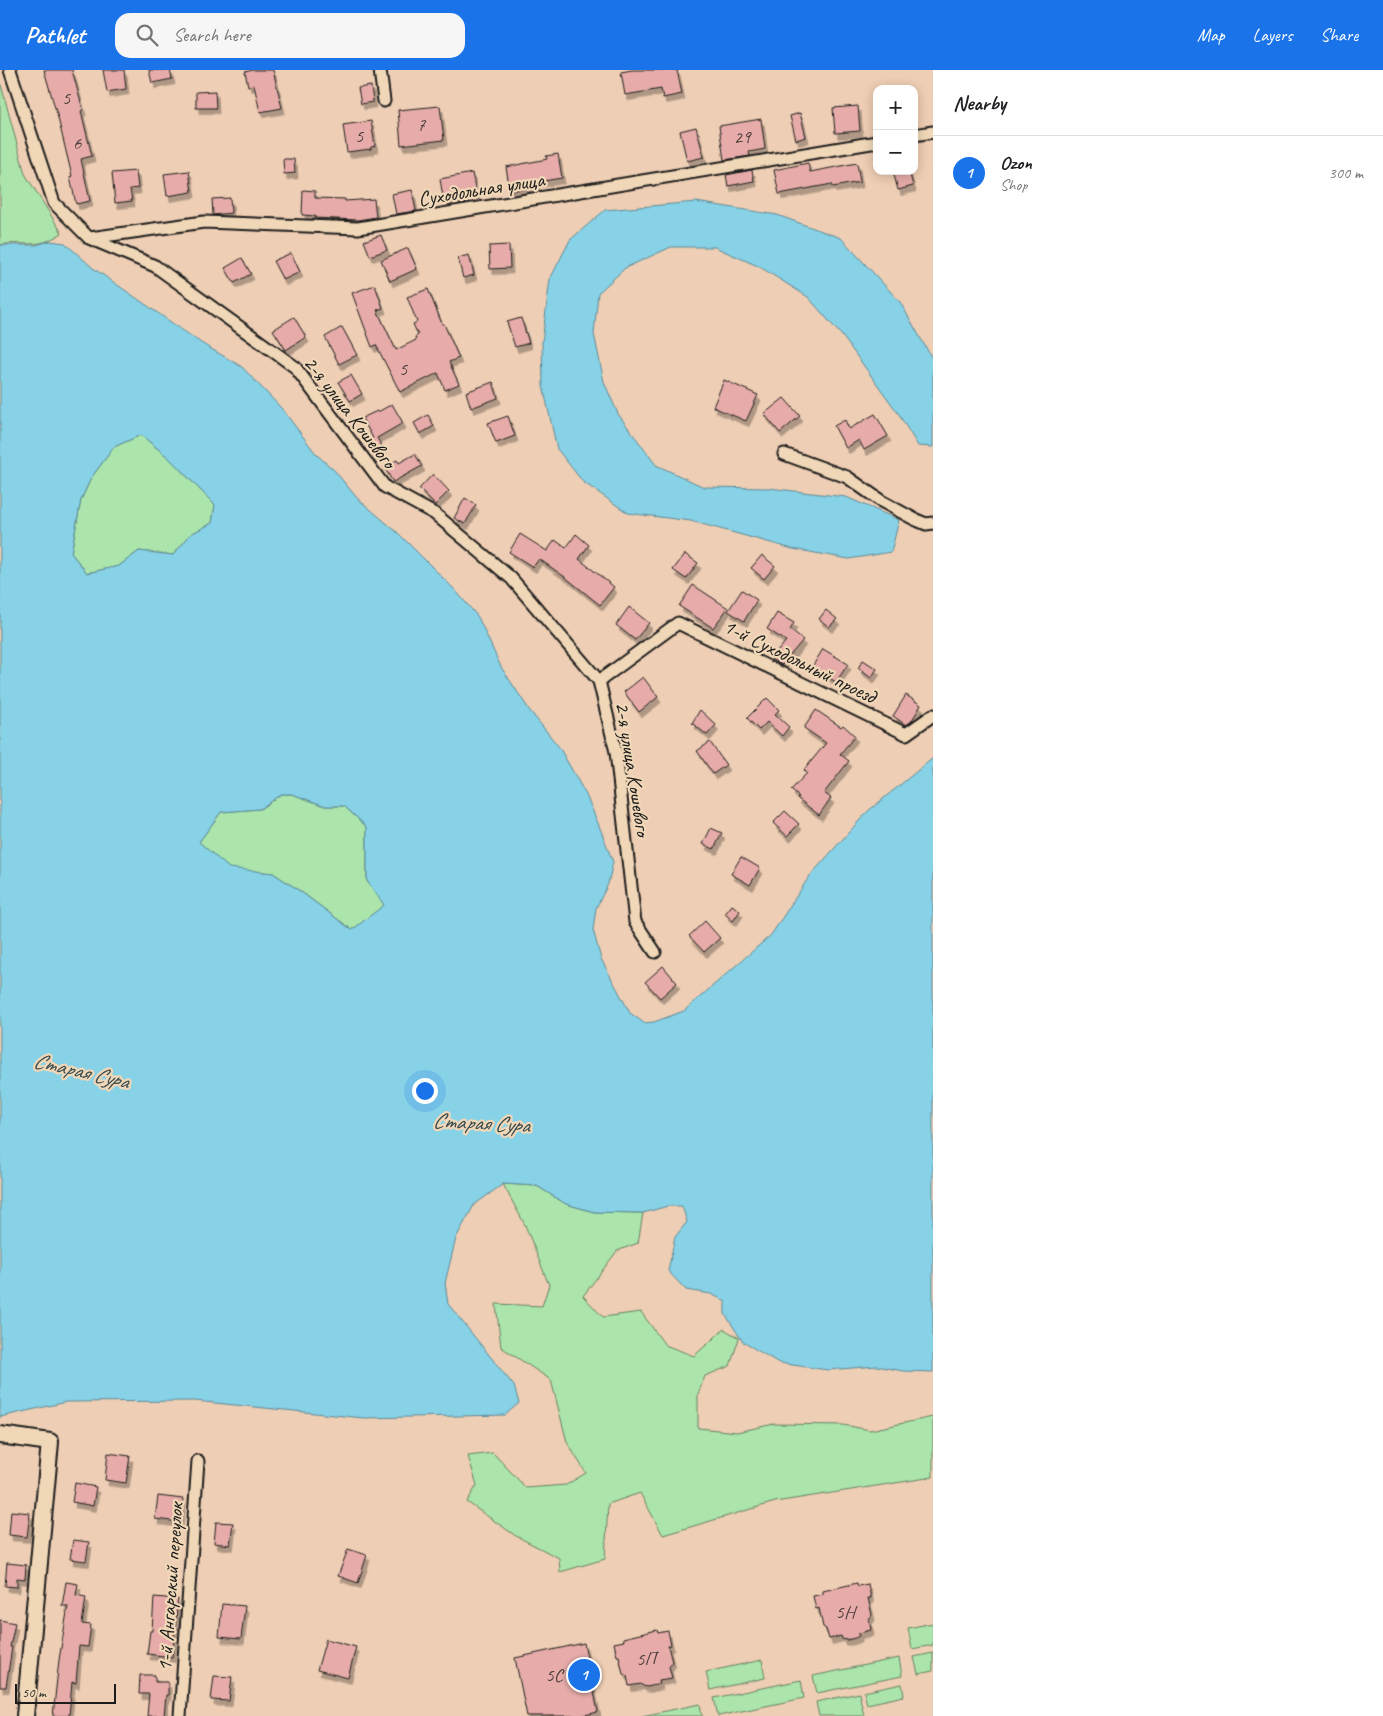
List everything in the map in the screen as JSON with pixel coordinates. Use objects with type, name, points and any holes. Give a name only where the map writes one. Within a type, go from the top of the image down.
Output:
[{"type":"street","name":"2-я улица Кошевого","points":[[10,70],[54,203],[89,238],[155,266],[295,367],[385,487],[436,514],[511,578],[599,681],[616,752],[635,922],[655,952]]},
{"type":"street","points":[[380,70],[384,101]]},
{"type":"street","points":[[918,134],[933,132]]},
{"type":"street","name":"Суходольная улица","points":[[89,238],[204,222],[358,228],[873,143]]},
{"type":"street","points":[[784,454],[847,477],[881,501],[914,519],[926,524],[933,523]]},
{"type":"street","name":"1-й Суходольный проезд","points":[[599,681],[678,623],[906,734],[933,716]]},
{"type":"street","points":[[0,1435],[50,1442],[25,1716]]},
{"type":"street","name":"1-й Ангарский переулок","points":[[180,1716],[198,1461]]},
{"type":"green space","points":[[0,81],[25,174],[62,233],[45,242],[0,245]]},
{"type":"green space","points":[[141,435],[169,458],[215,505],[212,523],[191,534],[173,555],[139,551],[119,566],[87,573],[71,553],[81,500],[91,478],[114,447]]},
{"type":"green space","points":[[281,794],[292,794],[325,806],[344,806],[367,827],[367,881],[385,905],[352,930],[273,873],[229,869],[199,842],[221,812],[260,809]]},
{"type":"green space","points":[[503,1184],[537,1186],[566,1204],[594,1212],[643,1213],[638,1243],[617,1251],[583,1296],[603,1317],[641,1312],[665,1345],[694,1356],[724,1329],[739,1338],[730,1366],[705,1376],[698,1394],[698,1428],[737,1432],[774,1424],[843,1425],[870,1430],[933,1417],[933,1477],[775,1502],[663,1535],[640,1493],[608,1504],[605,1559],[560,1572],[559,1558],[516,1536],[467,1502],[477,1485],[468,1456],[493,1453],[526,1488],[566,1485],[586,1473],[567,1442],[551,1380],[501,1347],[496,1304],[542,1306],[549,1285],[525,1225]]},
{"type":"green space","points":[[933,1623],[933,1645],[912,1649],[908,1628]]},
{"type":"green space","points":[[933,1653],[933,1671],[918,1674],[914,1657]]},
{"type":"green space","points":[[899,1658],[902,1676],[817,1693],[813,1676]]},
{"type":"green space","points":[[762,1660],[765,1678],[710,1690],[706,1672]]},
{"type":"green space","points":[[801,1680],[804,1698],[718,1716],[714,1698]]},
{"type":"green space","points":[[902,1684],[904,1696],[867,1704],[864,1692]]},
{"type":"green space","points":[[859,1693],[864,1716],[819,1716],[816,1702]]},
{"type":"green space","points":[[700,1704],[702,1716],[642,1716]]},
{"type":"water","points":[[696,202],[777,215],[841,238],[900,302],[933,360],[933,447],[918,446],[898,413],[843,337],[808,297],[760,267],[715,247],[671,247],[625,268],[598,293],[594,334],[604,382],[618,414],[656,465],[704,487],[768,488],[846,497],[899,520],[891,552],[849,559],[793,549],[691,521],[628,513],[583,482],[557,449],[543,386],[542,342],[550,279],[570,240],[605,210]]},
{"type":"water","name":"Старая Сура","points":[[50,241],[65,243],[93,268],[201,343],[242,367],[282,409],[317,455],[334,470],[357,498],[398,533],[455,590],[478,617],[501,667],[530,711],[559,747],[586,795],[598,823],[613,862],[608,884],[596,908],[593,930],[601,959],[630,1013],[644,1023],[654,1022],[684,1011],[771,935],[809,877],[867,812],[933,758],[933,1372],[903,1371],[877,1366],[828,1370],[779,1363],[743,1342],[725,1314],[725,1301],[711,1294],[686,1290],[668,1271],[675,1237],[687,1222],[682,1206],[668,1206],[643,1213],[594,1212],[566,1204],[537,1186],[503,1184],[474,1205],[456,1238],[445,1283],[448,1304],[514,1386],[519,1403],[505,1415],[364,1418],[195,1401],[66,1402],[0,1417],[0,245],[36,245]],"holes":[[[141,435],[169,458],[215,505],[212,523],[191,534],[173,555],[139,551],[119,566],[87,573],[71,553],[81,500],[91,478],[114,447]],[[281,794],[292,794],[325,806],[344,806],[367,827],[367,881],[384,905],[352,930],[273,873],[229,868],[199,842],[221,812],[260,809]]]},
{"type":"building","points":[[44,70],[72,70],[83,110],[81,111],[92,156],[81,159],[90,201],[76,204],[70,177],[72,176]]},
{"type":"building","points":[[103,70],[124,70],[126,89],[107,92]]},
{"type":"building","points":[[149,70],[170,70],[172,79],[152,83]]},
{"type":"building","points":[[273,70],[282,108],[260,112],[254,85],[248,86],[245,72]]},
{"type":"building","points":[[632,70],[677,70],[682,94],[663,98],[661,89],[625,95],[621,72]]},
{"type":"building","points":[[371,86],[373,102],[361,104],[358,88]]},
{"type":"building","points":[[215,91],[216,108],[196,108],[196,92]]},
{"type":"building","points":[[440,106],[444,140],[401,145],[398,110]]},
{"type":"building","points":[[858,106],[860,131],[835,133],[833,108]]},
{"type":"building","points":[[800,113],[806,137],[796,140],[790,116]]},
{"type":"building","points":[[761,119],[765,149],[749,152],[750,156],[724,160],[719,126]]},
{"type":"building","points":[[371,121],[375,146],[371,147],[371,149],[347,152],[343,125]]},
{"type":"building","points":[[696,127],[704,157],[687,161],[680,131]]},
{"type":"building","points":[[558,154],[562,178],[537,182],[538,186],[510,191],[506,167],[547,159],[546,156]]},
{"type":"building","points":[[283,159],[294,159],[295,173],[284,174]]},
{"type":"building","points":[[808,163],[810,172],[857,163],[860,182],[833,187],[832,184],[779,194],[774,170]]},
{"type":"building","points":[[752,170],[754,181],[728,186],[726,175]]},
{"type":"building","points":[[136,171],[138,188],[130,189],[132,201],[115,203],[112,173]]},
{"type":"building","points":[[189,171],[192,192],[167,196],[164,174]]},
{"type":"building","points":[[472,173],[477,197],[444,203],[440,179]]},
{"type":"building","points":[[894,175],[910,175],[913,186],[898,190]]},
{"type":"building","points":[[303,190],[315,191],[315,198],[345,199],[345,201],[374,199],[376,217],[358,220],[315,218],[316,216],[302,215]]},
{"type":"building","points":[[412,190],[416,211],[396,214],[392,194]]},
{"type":"building","points":[[230,198],[231,213],[213,215],[212,199]]},
{"type":"building","points":[[381,235],[387,250],[370,256],[364,241]]},
{"type":"building","points":[[509,245],[510,268],[490,269],[489,246]]},
{"type":"building","points":[[408,248],[417,269],[390,281],[381,260]]},
{"type":"building","points":[[291,253],[300,272],[283,280],[273,261]]},
{"type":"building","points":[[469,255],[474,275],[463,278],[458,258]]},
{"type":"building","points":[[242,258],[251,274],[234,283],[225,268]]},
{"type":"building","points":[[375,285],[383,308],[377,310],[396,350],[416,340],[415,337],[418,335],[413,324],[417,322],[407,297],[428,289],[442,324],[444,324],[459,358],[449,362],[459,384],[445,390],[438,373],[400,392],[376,345],[372,347],[352,293]]},
{"type":"building","points":[[294,317],[306,337],[286,350],[273,330]]},
{"type":"building","points":[[521,318],[529,343],[515,347],[507,322]]},
{"type":"building","points":[[342,327],[357,355],[339,364],[325,337]]},
{"type":"building","points":[[351,375],[362,394],[350,401],[338,382]]},
{"type":"building","points":[[724,380],[758,395],[746,421],[713,407]]},
{"type":"building","points":[[493,382],[498,398],[471,408],[466,392]]},
{"type":"building","points":[[784,398],[800,416],[780,433],[764,414]]},
{"type":"building","points":[[392,404],[403,423],[377,438],[384,450],[375,456],[366,442],[373,438],[362,418]]},
{"type":"building","points":[[875,414],[888,436],[864,450],[859,440],[846,448],[834,426],[845,420],[849,429]]},
{"type":"building","points":[[428,415],[434,426],[420,434],[414,423]]},
{"type":"building","points":[[508,416],[515,436],[496,443],[488,423]]},
{"type":"building","points":[[415,454],[422,466],[393,482],[384,467],[397,460],[399,463]]},
{"type":"building","points":[[433,474],[449,491],[435,505],[419,489]]},
{"type":"building","points":[[465,498],[476,505],[465,524],[454,518]]},
{"type":"building","points":[[520,534],[547,551],[555,540],[566,548],[576,534],[589,545],[579,559],[614,587],[600,605],[539,559],[533,567],[509,552]]},
{"type":"building","points":[[685,554],[698,563],[686,579],[673,570]]},
{"type":"building","points":[[762,555],[775,566],[764,579],[751,568]]},
{"type":"building","points":[[693,585],[728,608],[713,628],[679,606]]},
{"type":"building","points":[[742,590],[757,600],[744,621],[728,611]]},
{"type":"building","points":[[629,607],[649,623],[635,640],[616,625]]},
{"type":"building","points":[[826,610],[837,619],[829,627],[819,619]]},
{"type":"building","points":[[777,613],[794,623],[790,630],[803,640],[782,665],[771,659],[786,641],[767,629]]},
{"type":"building","points":[[823,649],[848,664],[836,682],[812,667]]},
{"type":"building","points":[[863,660],[877,669],[871,678],[858,668]]},
{"type":"building","points":[[643,677],[658,697],[639,712],[624,692]]},
{"type":"building","points":[[906,695],[921,705],[911,722],[906,725],[893,716]]},
{"type":"building","points":[[767,698],[779,710],[775,714],[789,727],[782,736],[767,722],[759,730],[747,718]]},
{"type":"building","points":[[700,710],[716,725],[707,735],[692,723]]},
{"type":"building","points":[[816,710],[841,727],[843,725],[855,736],[840,754],[849,761],[824,793],[831,798],[819,815],[797,798],[799,797],[791,790],[807,773],[804,770],[826,743],[804,728]]},
{"type":"building","points":[[710,742],[726,765],[713,774],[697,751]]},
{"type":"building","points":[[785,811],[799,824],[787,836],[773,823]]},
{"type":"building","points":[[711,828],[722,833],[714,849],[703,844]]},
{"type":"building","points":[[741,857],[760,868],[750,885],[731,874]]},
{"type":"building","points":[[732,905],[740,911],[733,921],[725,914]]},
{"type":"building","points":[[705,921],[720,938],[704,952],[689,936]]},
{"type":"building","points":[[663,966],[677,983],[660,998],[645,982]]},
{"type":"building","points":[[108,1453],[130,1456],[126,1483],[105,1480]]},
{"type":"building","points":[[75,1483],[96,1487],[93,1506],[72,1502]]},
{"type":"building","points":[[158,1496],[183,1499],[180,1522],[155,1519]]},
{"type":"building","points":[[11,1511],[30,1513],[27,1537],[9,1535]]},
{"type":"building","points":[[216,1522],[233,1523],[230,1545],[214,1543]]},
{"type":"building","points":[[73,1540],[89,1542],[86,1561],[70,1559]]},
{"type":"building","points":[[348,1549],[367,1555],[358,1583],[338,1576]]},
{"type":"building","points":[[7,1563],[26,1565],[25,1579],[17,1578],[17,1587],[5,1586]]},
{"type":"building","points":[[66,1582],[78,1584],[76,1595],[86,1597],[82,1624],[91,1625],[88,1647],[79,1646],[76,1683],[72,1682],[69,1716],[53,1716],[59,1660],[68,1606],[62,1606]]},
{"type":"building","points":[[857,1583],[858,1586],[868,1584],[871,1598],[868,1598],[872,1615],[869,1619],[871,1630],[859,1633],[859,1636],[847,1640],[842,1639],[841,1636],[829,1639],[826,1629],[823,1627],[819,1608],[816,1609],[813,1596],[823,1594],[823,1591]]},
{"type":"building","points":[[154,1597],[178,1599],[172,1657],[147,1654],[150,1631],[152,1631]]},
{"type":"building","points":[[222,1604],[245,1606],[241,1639],[219,1637]]},
{"type":"building","points":[[0,1620],[15,1623],[10,1647],[12,1647],[6,1687],[0,1687]]},
{"type":"building","points":[[657,1630],[658,1633],[668,1631],[671,1645],[668,1646],[672,1662],[669,1666],[672,1678],[659,1680],[660,1684],[647,1687],[641,1684],[629,1686],[627,1676],[623,1674],[614,1643],[624,1641],[623,1638]]},
{"type":"building","points":[[326,1639],[356,1647],[348,1678],[317,1670]]},
{"type":"building","points":[[584,1643],[598,1712],[580,1716],[527,1716],[515,1658]]},
{"type":"building","points":[[140,1675],[155,1675],[155,1682],[168,1682],[168,1695],[166,1695],[164,1716],[147,1716],[149,1694],[139,1694]]},
{"type":"building","points":[[214,1676],[232,1677],[229,1701],[211,1700]]},
{"type":"place","name":"Ozon","points":[[584,1675]]}]
